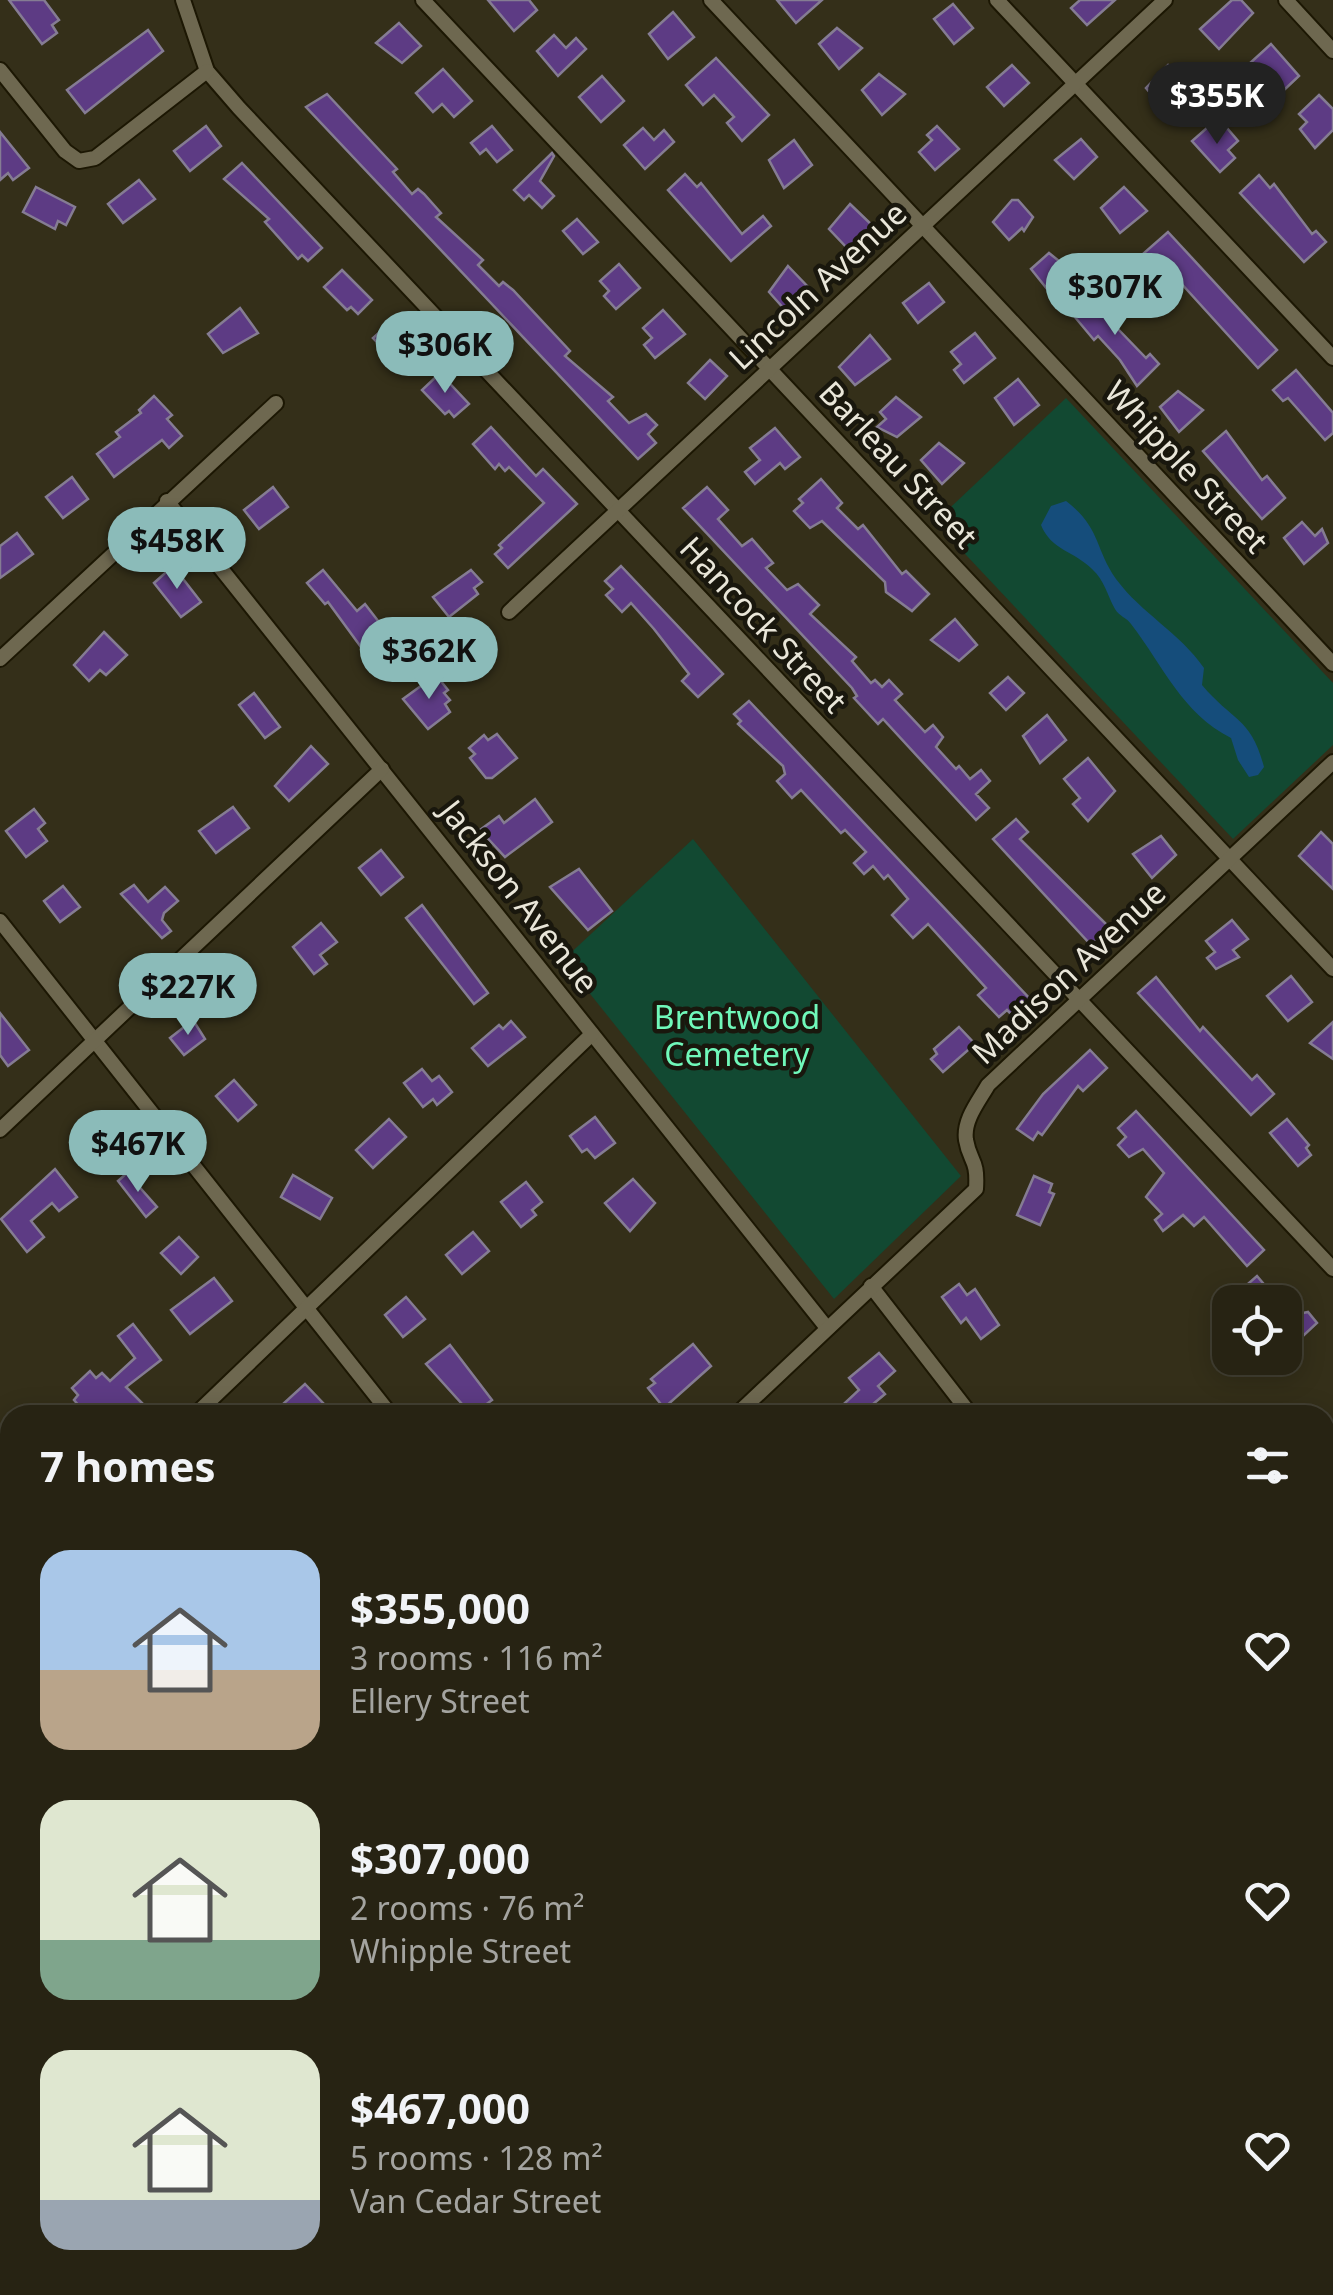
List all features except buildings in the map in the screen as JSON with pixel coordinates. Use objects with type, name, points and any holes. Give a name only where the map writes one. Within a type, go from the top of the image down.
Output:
[{"type":"street","name":"Hancock Street","points":[[183,0],[207,71],[617,512],[1333,1270]]},
{"type":"street","name":"Barleau Street","points":[[423,0],[1333,969]]},
{"type":"street","name":"Whipple Street","points":[[711,0],[1333,664]]},
{"type":"street","points":[[997,0],[1333,358]]},
{"type":"street","name":"Lincoln Avenue","points":[[509,612],[1165,0]]},
{"type":"street","points":[[1286,0],[1333,50]]},
{"type":"street","points":[[0,70],[65,151],[80,161],[95,158],[207,71]]},
{"type":"street","points":[[0,659],[276,402]]},
{"type":"street","name":"Jackson Avenue","points":[[167,501],[826,1328]]},
{"type":"street","name":"Madison Avenue","points":[[746,1405],[976,1189],[978,1164],[966,1139],[970,1115],[988,1085],[1333,762]]},
{"type":"street","points":[[0,1130],[382,768]]},
{"type":"street","points":[[0,921],[382,1405]]},
{"type":"street","points":[[205,1405],[592,1034]]},
{"type":"street","points":[[871,1286],[964,1405]]},
{"type":"green space","points":[[1066,398],[1333,683],[1333,745],[1233,839],[935,522]]},
{"type":"green space","name":"Brentwood Cemetery","points":[[693,839],[961,1176],[834,1299],[563,960]]},
{"type":"water","points":[[1066,501],[1091,529],[1116,579],[1194,655],[1204,668],[1202,685],[1247,729],[1264,767],[1258,775],[1249,777],[1231,738],[1199,716],[1175,688],[1131,624],[1117,611],[1096,574],[1045,533],[1041,525],[1051,506]]}]
